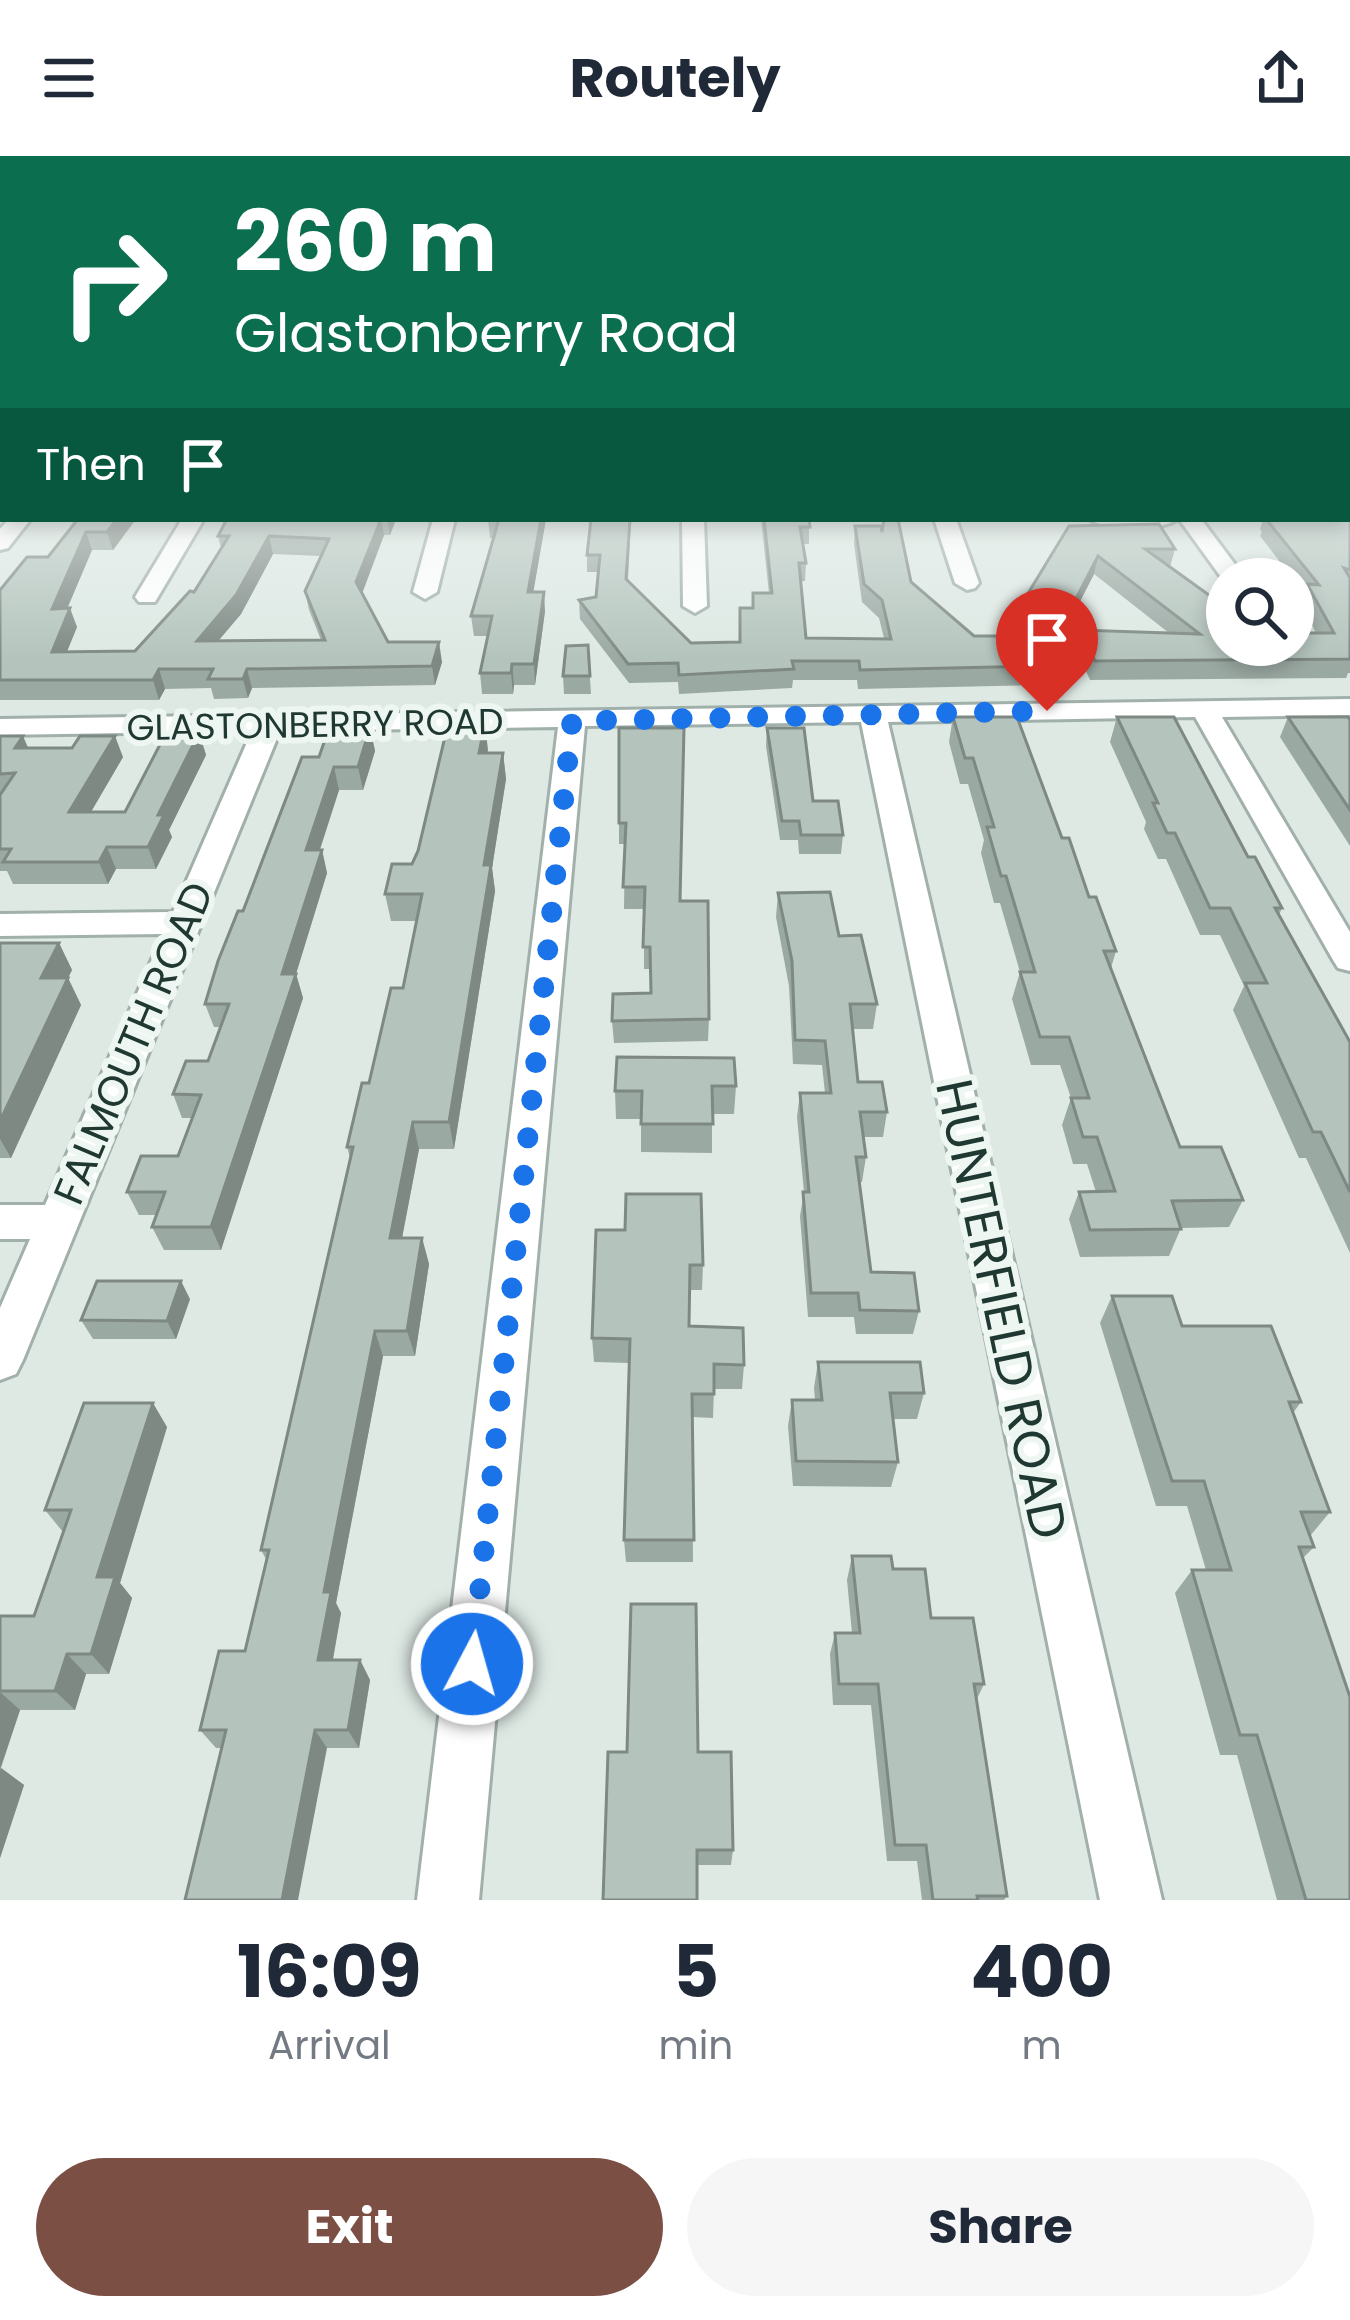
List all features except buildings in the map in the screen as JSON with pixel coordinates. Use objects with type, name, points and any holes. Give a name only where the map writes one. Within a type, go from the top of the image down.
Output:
[{"type":"street","points":[[147,597],[191,522]]},
{"type":"street","points":[[425,592],[443,522]]},
{"type":"street","points":[[693,522],[695,606]]},
{"type":"street","points":[[947,522],[967,583]]},
{"type":"street","points":[[1192,522],[1219,558]]},
{"type":"street","name":"GLASTONBERRY ROAD","points":[[0,728],[1350,706]]},
{"type":"street","points":[[1203,708],[1350,961]]},
{"type":"street","name":"HUNTERFIELD ROAD","points":[[873,717],[1131,1900]]},
{"type":"street","points":[[448,1900],[572,721]]},
{"type":"street","name":"FALMOUTH ROAD","points":[[0,1360],[268,726]]},
{"type":"street","points":[[0,925],[184,923]]},
{"type":"street","points":[[0,1222],[58,1222]]},
{"type":"route","points":[[472,1664],[572,721],[1047,711]]}]
